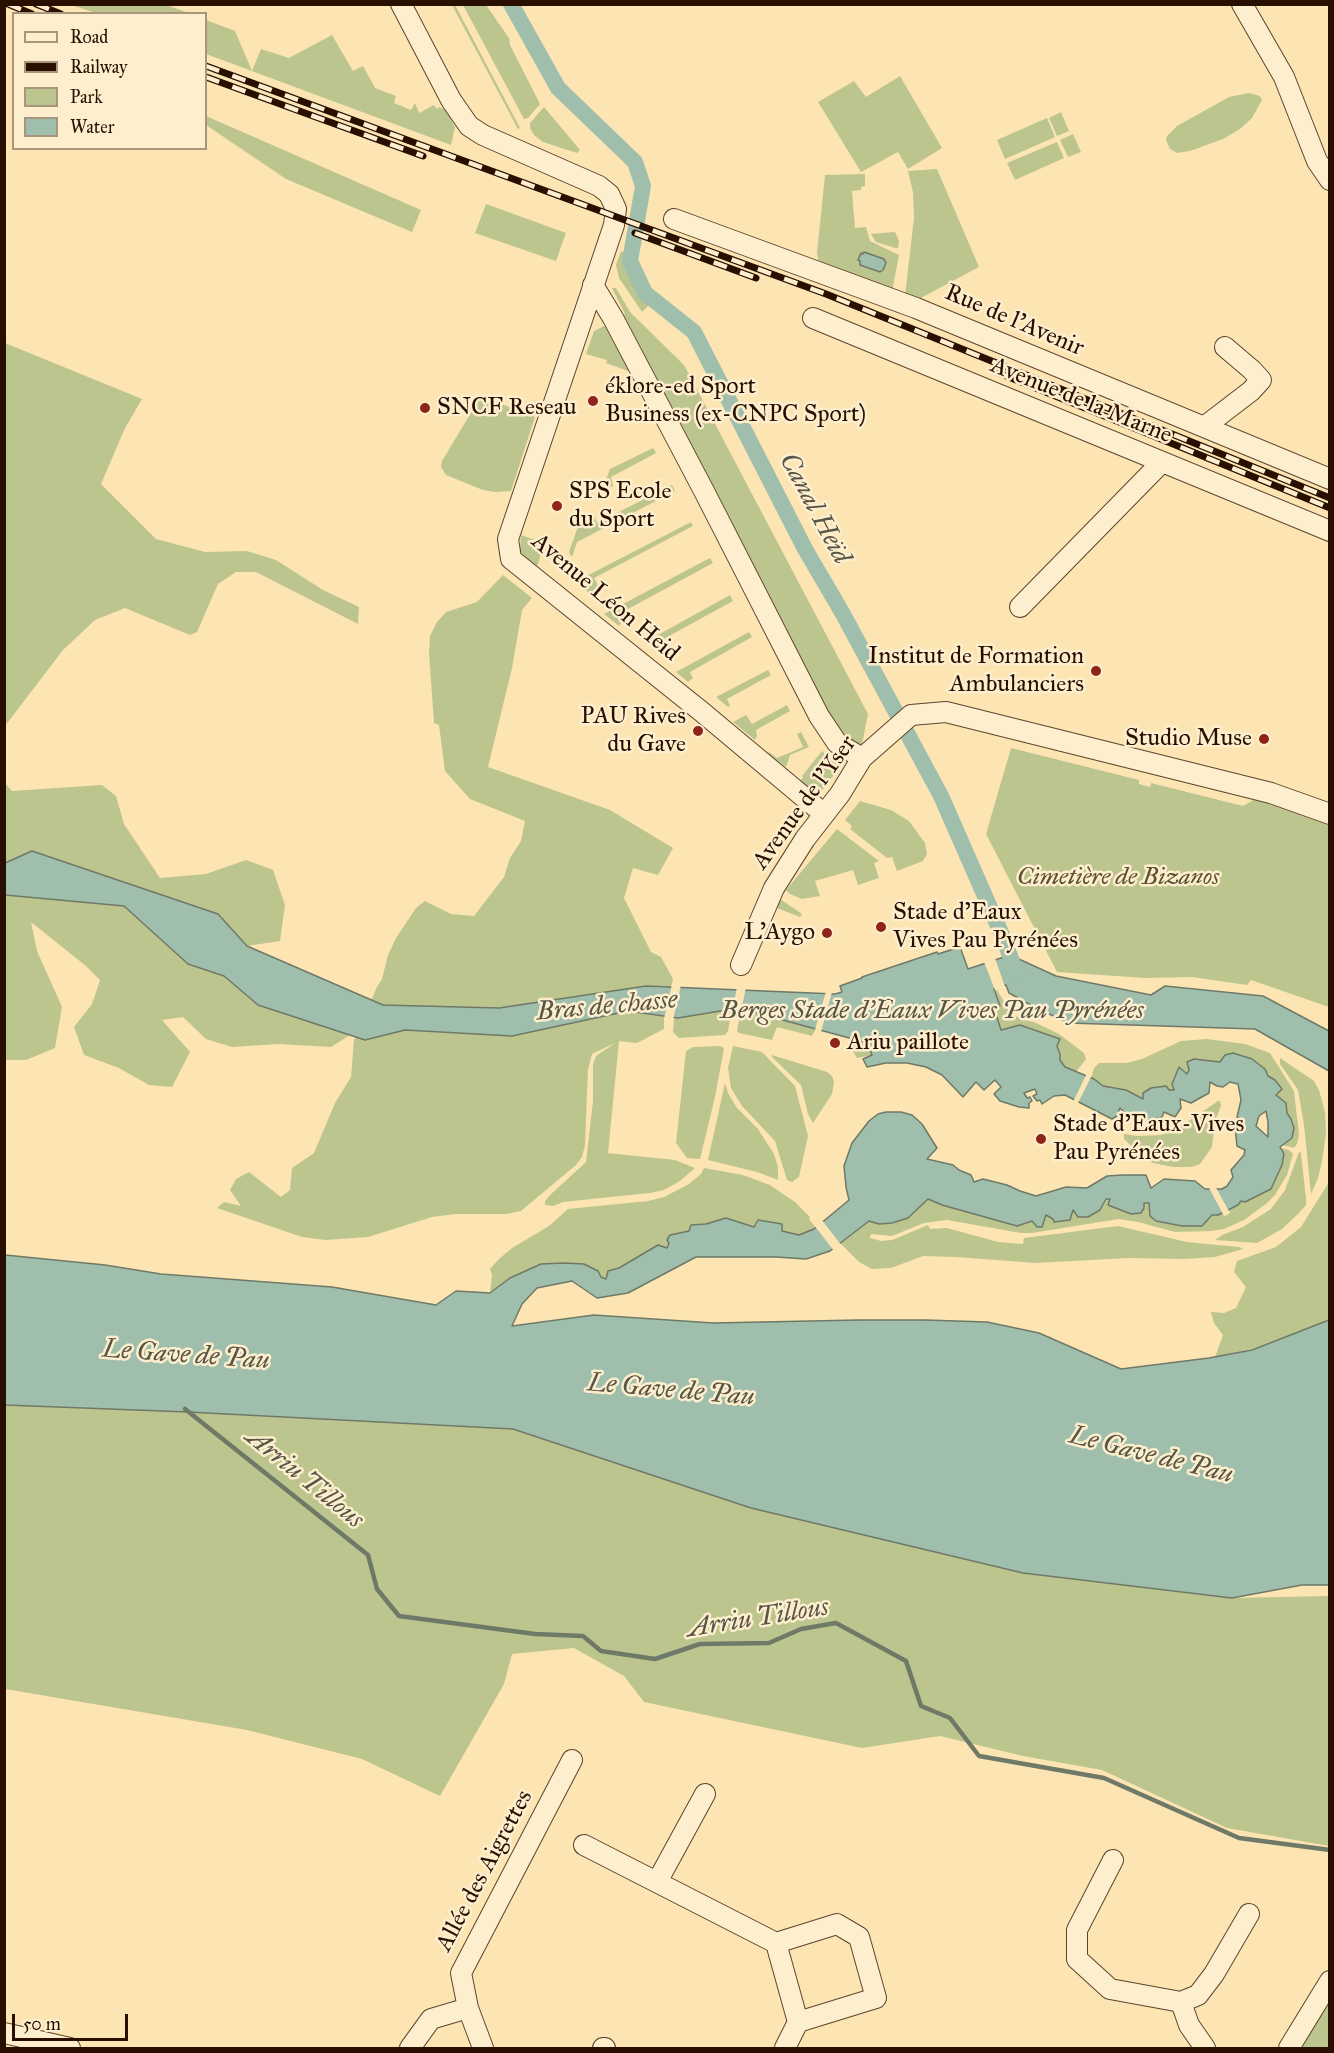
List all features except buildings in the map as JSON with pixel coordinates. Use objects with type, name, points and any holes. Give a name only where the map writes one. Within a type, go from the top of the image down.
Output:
[{"type":"street","name":"Avenue Léon Heid","points":[[401,4],[451,100],[469,126],[483,135],[599,186],[609,194],[616,209],[616,218],[508,539],[511,559],[702,712],[824,814]]},
{"type":"street","points":[[1242,4],[1284,77],[1317,161],[1329,180]]},
{"type":"street","name":"Rue de l'Avenir","points":[[675,219],[916,308],[1329,479]]},
{"type":"street","points":[[593,285],[613,318],[705,493],[819,716],[837,743],[862,758]]},
{"type":"street","name":"Avenue de la Marne","points":[[813,318],[1329,531]]},
{"type":"street","points":[[1204,427],[1251,390],[1260,380],[1252,369],[1225,347]]},
{"type":"street","points":[[1020,607],[1162,462]]},
{"type":"street","name":"Avenue de l'Yser","points":[[741,965],[774,888],[805,839],[840,794],[862,758],[911,716],[946,712],[1271,793],[1329,814]]},
{"type":"street","name":"Allée des Aigrettes","points":[[483,2049],[468,2008],[461,1972],[572,1760]]},
{"type":"street","points":[[657,1882],[705,1794]]},
{"type":"street","points":[[584,1845],[776,1943],[837,1924],[859,1937],[876,1998],[798,2022]]},
{"type":"street","points":[[1113,1860],[1077,1930],[1077,1959],[1110,1989],[1181,2002],[1198,1995],[1214,1974],[1249,1914]]},
{"type":"street","points":[[776,1943],[798,2022],[785,2049]]},
{"type":"street","points":[[1289,2049],[1329,1981]]},
{"type":"street","points":[[1181,2002],[1189,2025],[1205,2049]]},
{"type":"street","points":[[410,2049],[431,2019],[468,2008]]},
{"type":"street","points":[[4,2033],[70,2049]]},
{"type":"green space","points":[[71,5],[166,5],[186,12],[93,12]]},
{"type":"green space","points":[[452,5],[455,5],[520,128],[518,129]]},
{"type":"green space","points":[[463,5],[486,5],[509,38],[510,45],[540,104],[528,118],[524,119]]},
{"type":"green space","points":[[207,20],[235,31],[252,71],[261,49],[289,58],[332,35],[353,71],[363,66],[375,88],[396,96],[394,103],[411,110],[415,103],[419,113],[434,105],[437,109],[439,107],[446,110],[455,127],[451,145],[207,54]]},
{"type":"green space","points":[[900,76],[942,148],[908,169],[898,152],[861,172],[818,102],[854,81],[866,97]]},
{"type":"green space","points":[[1249,93],[1260,96],[1262,100],[1252,118],[1240,129],[1223,139],[1190,151],[1177,153],[1170,149],[1166,140],[1167,136],[1177,126],[1229,97]]},
{"type":"green space","points":[[544,107],[580,150],[577,153],[543,142],[534,135],[530,123]]},
{"type":"green space","points":[[1061,112],[1069,131],[1057,136],[1049,118]]},
{"type":"green space","points":[[207,116],[421,210],[412,232],[286,179],[207,126]]},
{"type":"green space","points":[[1047,118],[1055,137],[1005,159],[997,140]]},
{"type":"green space","points":[[1073,134],[1081,152],[1068,157],[1060,140]]},
{"type":"green space","points":[[1057,142],[1064,158],[1015,180],[1007,163]]},
{"type":"green space","points":[[937,169],[979,267],[917,300],[905,296],[914,218],[913,192],[908,171]]},
{"type":"green space","points":[[865,174],[865,186],[861,187],[861,190],[852,191],[855,228],[866,227],[870,241],[899,255],[892,292],[819,265],[817,253],[825,175]]},
{"type":"green space","points":[[486,204],[566,233],[556,261],[475,233]]},
{"type":"green space","points":[[895,232],[899,241],[898,248],[876,242],[871,234]]},
{"type":"green space","points":[[621,251],[629,254],[628,261],[644,295],[652,302],[642,312],[619,278],[616,265]]},
{"type":"green space","points":[[612,288],[616,288],[630,312],[684,365],[868,714],[861,749],[837,733],[621,316],[625,314]]},
{"type":"green space","points":[[608,324],[632,370],[628,371],[606,363],[607,360],[586,354],[594,331]]},
{"type":"green space","points":[[5,343],[142,399],[125,428],[101,484],[156,539],[205,552],[247,551],[276,560],[323,590],[359,607],[358,624],[256,572],[236,572],[218,584],[197,632],[190,635],[125,608],[95,620],[63,650],[5,726]]},
{"type":"green space","points":[[481,396],[535,417],[511,491],[483,490],[446,475],[441,467],[442,461]]},
{"type":"green space","points":[[653,448],[656,453],[611,477],[613,486],[602,491],[610,469]]},
{"type":"green space","points":[[672,485],[675,491],[577,542],[572,557],[569,552],[581,518],[593,514],[597,523]]},
{"type":"green space","points":[[691,522],[693,526],[594,578],[600,589],[590,594],[577,581]]},
{"type":"green space","points":[[521,535],[544,543],[537,567],[522,554]]},
{"type":"green space","points":[[710,558],[713,563],[617,615],[622,622],[619,626],[604,614]]},
{"type":"green space","points":[[503,575],[532,598],[522,610],[512,668],[488,767],[610,810],[673,848],[658,875],[633,868],[624,898],[651,952],[661,957],[673,979],[664,1029],[637,1043],[619,1041],[608,1153],[675,1160],[695,1168],[680,1181],[664,1190],[563,1202],[553,1206],[545,1205],[550,1195],[586,1162],[593,1101],[593,1064],[596,1056],[615,1043],[592,1054],[588,1069],[585,1145],[582,1157],[576,1165],[521,1211],[506,1214],[455,1214],[432,1217],[368,1237],[326,1240],[302,1237],[217,1208],[224,1202],[241,1206],[230,1190],[236,1179],[249,1172],[281,1197],[290,1190],[292,1168],[314,1153],[335,1103],[351,1077],[354,1040],[382,979],[388,955],[396,938],[416,908],[425,901],[451,914],[474,916],[504,877],[510,858],[521,841],[525,821],[470,799],[445,771],[439,725],[434,723],[429,653],[430,636],[437,622],[446,612],[477,602]]},
{"type":"green space","points":[[730,595],[733,601],[658,642],[662,649],[659,652],[647,641]]},
{"type":"green space","points":[[749,632],[752,637],[690,672],[693,678],[688,682],[676,672]]},
{"type":"green space","points":[[768,670],[771,675],[727,699],[730,706],[728,707],[716,697]]},
{"type":"green space","points":[[787,705],[790,711],[756,730],[755,740],[733,722],[746,715],[752,724]]},
{"type":"green space","points":[[801,732],[809,747],[790,755],[786,767],[768,754],[769,752],[777,758],[803,747],[797,734]]},
{"type":"green space","name":"Cimetière de Bizanos","points":[[1011,748],[1139,780],[1139,784],[1150,787],[1151,783],[1243,806],[1257,798],[1308,814],[1308,817],[1320,821],[1321,818],[1329,821],[1329,1007],[1251,980],[1247,985],[1192,977],[1145,978],[1057,972],[986,834]]},
{"type":"green space","points":[[822,751],[841,766],[818,795],[800,781]]},
{"type":"green space","points":[[4,782],[12,791],[102,785],[116,796],[124,824],[160,878],[206,874],[246,860],[273,870],[285,905],[280,941],[247,946],[218,914],[32,851],[5,863]]},
{"type":"green space","points":[[860,801],[891,810],[909,821],[925,843],[927,854],[923,861],[897,871],[892,857],[887,858],[850,829],[852,826],[845,820]]},
{"type":"green space","points":[[837,829],[879,861],[874,863],[879,878],[858,885],[853,870],[815,881],[820,896],[802,899],[790,894],[786,890]]},
{"type":"green space","points":[[4,895],[124,906],[188,964],[224,976],[258,1005],[350,1035],[331,1047],[278,1044],[232,1047],[206,1039],[183,1017],[162,1020],[190,1052],[172,1087],[149,1085],[119,1068],[84,1055],[74,1027],[92,1004],[100,980],[31,922],[37,951],[62,1007],[55,1048],[26,1060],[5,1060]]},
{"type":"green space","points":[[780,899],[802,914],[800,917],[777,908]]},
{"type":"green space","points":[[997,990],[1012,1014],[1059,1034],[1084,1053],[1086,1059],[1076,1072],[1065,1067],[1060,1060],[1057,1046],[1060,1039],[1001,1030],[994,1008],[1000,1006],[994,991]]},
{"type":"green space","points":[[732,1009],[728,1031],[725,1035],[679,1038],[673,1032],[674,1017]]},
{"type":"green space","points":[[741,1009],[815,1030],[812,1036],[777,1027],[772,1040],[739,1033],[737,1031]]},
{"type":"green space","points":[[1207,1039],[1245,1044],[1270,1053],[1294,1091],[1299,1134],[1294,1148],[1282,1145],[1292,1138],[1291,1119],[1276,1095],[1281,1089],[1275,1080],[1233,1053],[1225,1055],[1220,1062],[1189,1071],[1187,1074],[1180,1068],[1174,1091],[1169,1090],[1144,1099],[1126,1090],[1103,1086],[1091,1078],[1094,1068],[1099,1063],[1127,1063],[1142,1059],[1181,1041]]},
{"type":"green space","points":[[854,1040],[869,1043],[872,1055],[857,1058],[852,1050],[848,1052],[846,1047],[853,1048]]},
{"type":"green space","points":[[720,1046],[724,1048],[700,1159],[687,1158],[676,1143],[686,1051],[693,1047]]},
{"type":"green space","points":[[733,1046],[762,1052],[795,1086],[808,1136],[799,1177],[792,1182],[787,1180],[775,1141],[742,1106],[731,1088],[728,1068]]},
{"type":"green space","points":[[772,1055],[827,1072],[832,1076],[834,1082],[832,1094],[813,1123],[808,1114],[801,1085]]},
{"type":"green space","points":[[1280,1058],[1314,1081],[1325,1112],[1326,1134],[1322,1161],[1311,1194],[1298,1090],[1280,1064]]},
{"type":"green space","points":[[725,1083],[737,1108],[758,1129],[774,1154],[778,1167],[778,1180],[757,1172],[708,1160]]},
{"type":"green space","points":[[1218,1101],[1221,1106],[1215,1121],[1212,1147],[1200,1164],[1192,1167],[1173,1167],[1153,1163],[1145,1159],[1124,1139],[1124,1134],[1161,1135],[1174,1131]]},
{"type":"green space","points":[[1281,1148],[1293,1154],[1287,1175],[1275,1195],[1244,1220],[1224,1229],[1175,1232],[1119,1219],[1021,1233],[947,1220],[924,1223],[892,1236],[871,1234],[870,1238],[881,1241],[892,1240],[928,1225],[930,1229],[947,1228],[998,1242],[1023,1244],[1024,1238],[1118,1226],[1187,1242],[1243,1249],[1215,1257],[1128,1258],[1036,1263],[923,1256],[891,1268],[872,1269],[859,1262],[840,1243],[869,1221],[879,1224],[908,1218],[928,1199],[991,1219],[1046,1215],[1053,1219],[1072,1210],[1095,1213],[1100,1210],[1106,1199],[1111,1199],[1108,1204],[1149,1203],[1212,1215],[1223,1213],[1225,1216],[1230,1213],[1228,1210],[1238,1205],[1284,1154]]},
{"type":"green space","points":[[1299,1152],[1301,1153],[1306,1205],[1299,1213],[1282,1229],[1257,1243],[1215,1240],[1243,1227],[1271,1209],[1285,1190]]},
{"type":"green space","points":[[704,1168],[743,1175],[770,1185],[795,1202],[810,1217],[809,1219],[816,1228],[800,1235],[782,1231],[782,1225],[755,1227],[726,1218],[706,1224],[691,1225],[689,1231],[669,1243],[667,1248],[608,1271],[606,1279],[584,1264],[541,1264],[510,1278],[490,1293],[492,1275],[490,1269],[499,1259],[512,1248],[549,1226],[568,1209],[648,1201],[664,1197],[689,1184],[701,1174]]},
{"type":"green space","points":[[1329,1182],[1329,1320],[1252,1349],[1215,1357],[1223,1335],[1214,1323],[1211,1312],[1224,1313],[1236,1308],[1246,1287],[1234,1272],[1237,1261],[1276,1247],[1301,1227]]},
{"type":"green space","points":[[4,1405],[513,1429],[751,1508],[1023,1573],[1232,1598],[1329,1596],[1329,1846],[1227,1828],[1102,1770],[1023,1756],[940,1736],[862,1748],[644,1702],[624,1676],[574,1648],[512,1654],[504,1684],[440,1796],[362,1759],[247,1730],[5,1689]]},
{"type":"green space","points":[[1329,2000],[1329,2048],[1301,2048]]},
{"type":"water","points":[[864,252],[884,259],[886,263],[883,270],[880,272],[860,265],[858,260]]},
{"type":"water","points":[[32,851],[218,914],[247,946],[383,1005],[499,1008],[646,986],[835,994],[842,992],[840,986],[862,977],[937,952],[938,954],[960,947],[968,969],[1010,955],[1056,976],[1151,995],[1165,986],[1263,996],[1329,1031],[1329,1071],[1255,1029],[1069,1023],[1009,993],[1006,985],[994,989],[1000,1006],[994,1008],[1001,1030],[1020,1025],[1060,1039],[1057,1046],[1060,1060],[1065,1067],[1094,1079],[1103,1086],[1126,1090],[1143,1099],[1143,1093],[1151,1088],[1166,1086],[1169,1090],[1174,1090],[1172,1084],[1179,1067],[1187,1074],[1189,1070],[1187,1062],[1194,1059],[1220,1062],[1225,1055],[1233,1053],[1252,1059],[1265,1069],[1268,1076],[1275,1080],[1282,1089],[1276,1095],[1286,1103],[1287,1113],[1294,1128],[1292,1138],[1280,1147],[1284,1154],[1282,1165],[1271,1189],[1245,1202],[1241,1201],[1238,1205],[1218,1215],[1212,1215],[1202,1226],[1182,1226],[1156,1221],[1150,1216],[1149,1203],[1144,1203],[1141,1213],[1131,1214],[1108,1205],[1110,1199],[1106,1199],[1100,1210],[1088,1217],[1078,1217],[1073,1210],[1070,1220],[1054,1222],[1046,1215],[1042,1227],[1037,1227],[1032,1221],[1017,1226],[928,1199],[908,1218],[879,1224],[869,1221],[830,1251],[806,1259],[696,1257],[628,1293],[597,1298],[572,1281],[537,1288],[522,1304],[512,1326],[594,1315],[713,1323],[859,1320],[987,1322],[1039,1333],[1121,1369],[1252,1350],[1329,1320],[1329,1585],[1302,1585],[1232,1598],[1023,1573],[751,1508],[513,1429],[5,1405],[5,1255],[105,1265],[161,1274],[332,1287],[436,1305],[456,1291],[490,1293],[510,1278],[541,1264],[584,1264],[598,1271],[601,1277],[606,1279],[608,1271],[619,1268],[658,1245],[667,1248],[670,1235],[689,1231],[691,1225],[706,1224],[726,1218],[754,1227],[758,1220],[782,1224],[782,1231],[799,1235],[814,1229],[849,1200],[844,1166],[852,1143],[869,1121],[878,1114],[886,1112],[912,1115],[922,1124],[937,1148],[927,1159],[953,1165],[971,1175],[974,1182],[983,1179],[1036,1196],[1066,1187],[1087,1188],[1107,1176],[1123,1175],[1146,1175],[1151,1188],[1164,1179],[1195,1181],[1205,1189],[1222,1189],[1233,1177],[1231,1170],[1244,1155],[1245,1150],[1237,1146],[1235,1126],[1243,1120],[1237,1117],[1241,1100],[1238,1084],[1230,1082],[1223,1087],[1210,1082],[1209,1093],[1191,1103],[1180,1099],[1181,1108],[1175,1117],[1164,1112],[1162,1117],[1149,1120],[1129,1117],[1120,1108],[1117,1116],[1112,1119],[1065,1095],[1054,1096],[1042,1104],[1033,1096],[1037,1094],[1035,1089],[1024,1093],[1032,1101],[1029,1103],[1029,1108],[1019,1107],[1000,1101],[994,1094],[1001,1087],[995,1080],[984,1090],[976,1082],[963,1097],[942,1075],[926,1067],[907,1063],[886,1063],[867,1067],[863,1059],[872,1055],[868,1043],[738,1008],[678,1018],[628,1011],[512,1036],[405,1030],[365,1040],[258,1005],[224,976],[188,964],[124,906],[5,895],[5,863]],"holes":[[[1266,1111],[1268,1137],[1256,1126],[1259,1116]]]},
{"type":"pier","points":[[995,958],[1005,987],[995,990],[984,962]]},
{"type":"pier","points":[[672,984],[681,985],[673,1020],[664,1019]]},
{"type":"pier","points":[[737,987],[746,987],[741,1012],[732,1012]]},
{"type":"pier","points":[[826,991],[832,992],[821,1032],[815,1030]]},
{"type":"pier","points":[[1087,1073],[1092,1075],[1077,1105],[1073,1102]]},
{"type":"pier","points":[[1208,1186],[1215,1186],[1230,1213],[1224,1216]]},
{"type":"pier","points":[[821,1219],[842,1246],[834,1251],[814,1225]]},
{"type":"waterway","name":"Canal Heïd","points":[[511,4],[558,88],[635,162],[643,186],[630,261],[645,293],[694,332],[805,549],[843,614],[941,796],[1017,974]]},
{"type":"waterway","name":"Arriu Tillous","points":[[185,1409],[368,1555],[377,1589],[399,1616],[535,1634],[583,1636],[601,1651],[655,1659],[700,1644],[769,1643],[801,1629],[836,1623],[906,1661],[921,1706],[950,1718],[979,1756],[1104,1778],[1239,1838],[1330,1850]]},
{"type":"railway","points":[[8,4],[27,12]]},
{"type":"railway","points":[[36,4],[56,12]]},
{"type":"railway","points":[[207,66],[826,294],[1330,498]]},
{"type":"railway","points":[[207,77],[423,156]]},
{"type":"railway","points":[[635,233],[756,278]]},
{"type":"railway","points":[[999,373],[1330,508]]},
{"type":"place","name":"éklore-ed Sport Business (ex-CNPC Sport)","points":[[593,401]]},
{"type":"place","name":"SNCF Reseau","points":[[425,408]]},
{"type":"place","name":"SPS Ecole du Sport","points":[[557,506]]},
{"type":"place","name":"Institut de Formation Ambulanciers","points":[[1096,671]]},
{"type":"place","name":"PAU Rives du Gave","points":[[698,731]]},
{"type":"place","name":"Studio Muse","points":[[1264,739]]},
{"type":"place","name":"Stade d'Eaux Vives Pau Pyrénées","points":[[881,927]]},
{"type":"place","name":"L'Aygo","points":[[827,933]]},
{"type":"place","name":"Ariu paillote","points":[[835,1043]]},
{"type":"place","name":"Stade d'Eaux-Vives Pau Pyrénées","points":[[1041,1139]]},
{"type":"water label","name":"Bras de chasse","points":[[607,1007]]},
{"type":"water label","name":"Berges Stade d'Eaux Vives Pau Pyrénées","points":[[932,1012]]},
{"type":"water label","name":"Le Gave de Pau","points":[[186,1356]]},
{"type":"water label","name":"Le Gave de Pau","points":[[671,1391]]},
{"type":"water label","name":"Le Gave de Pau","points":[[1151,1456]]}]
